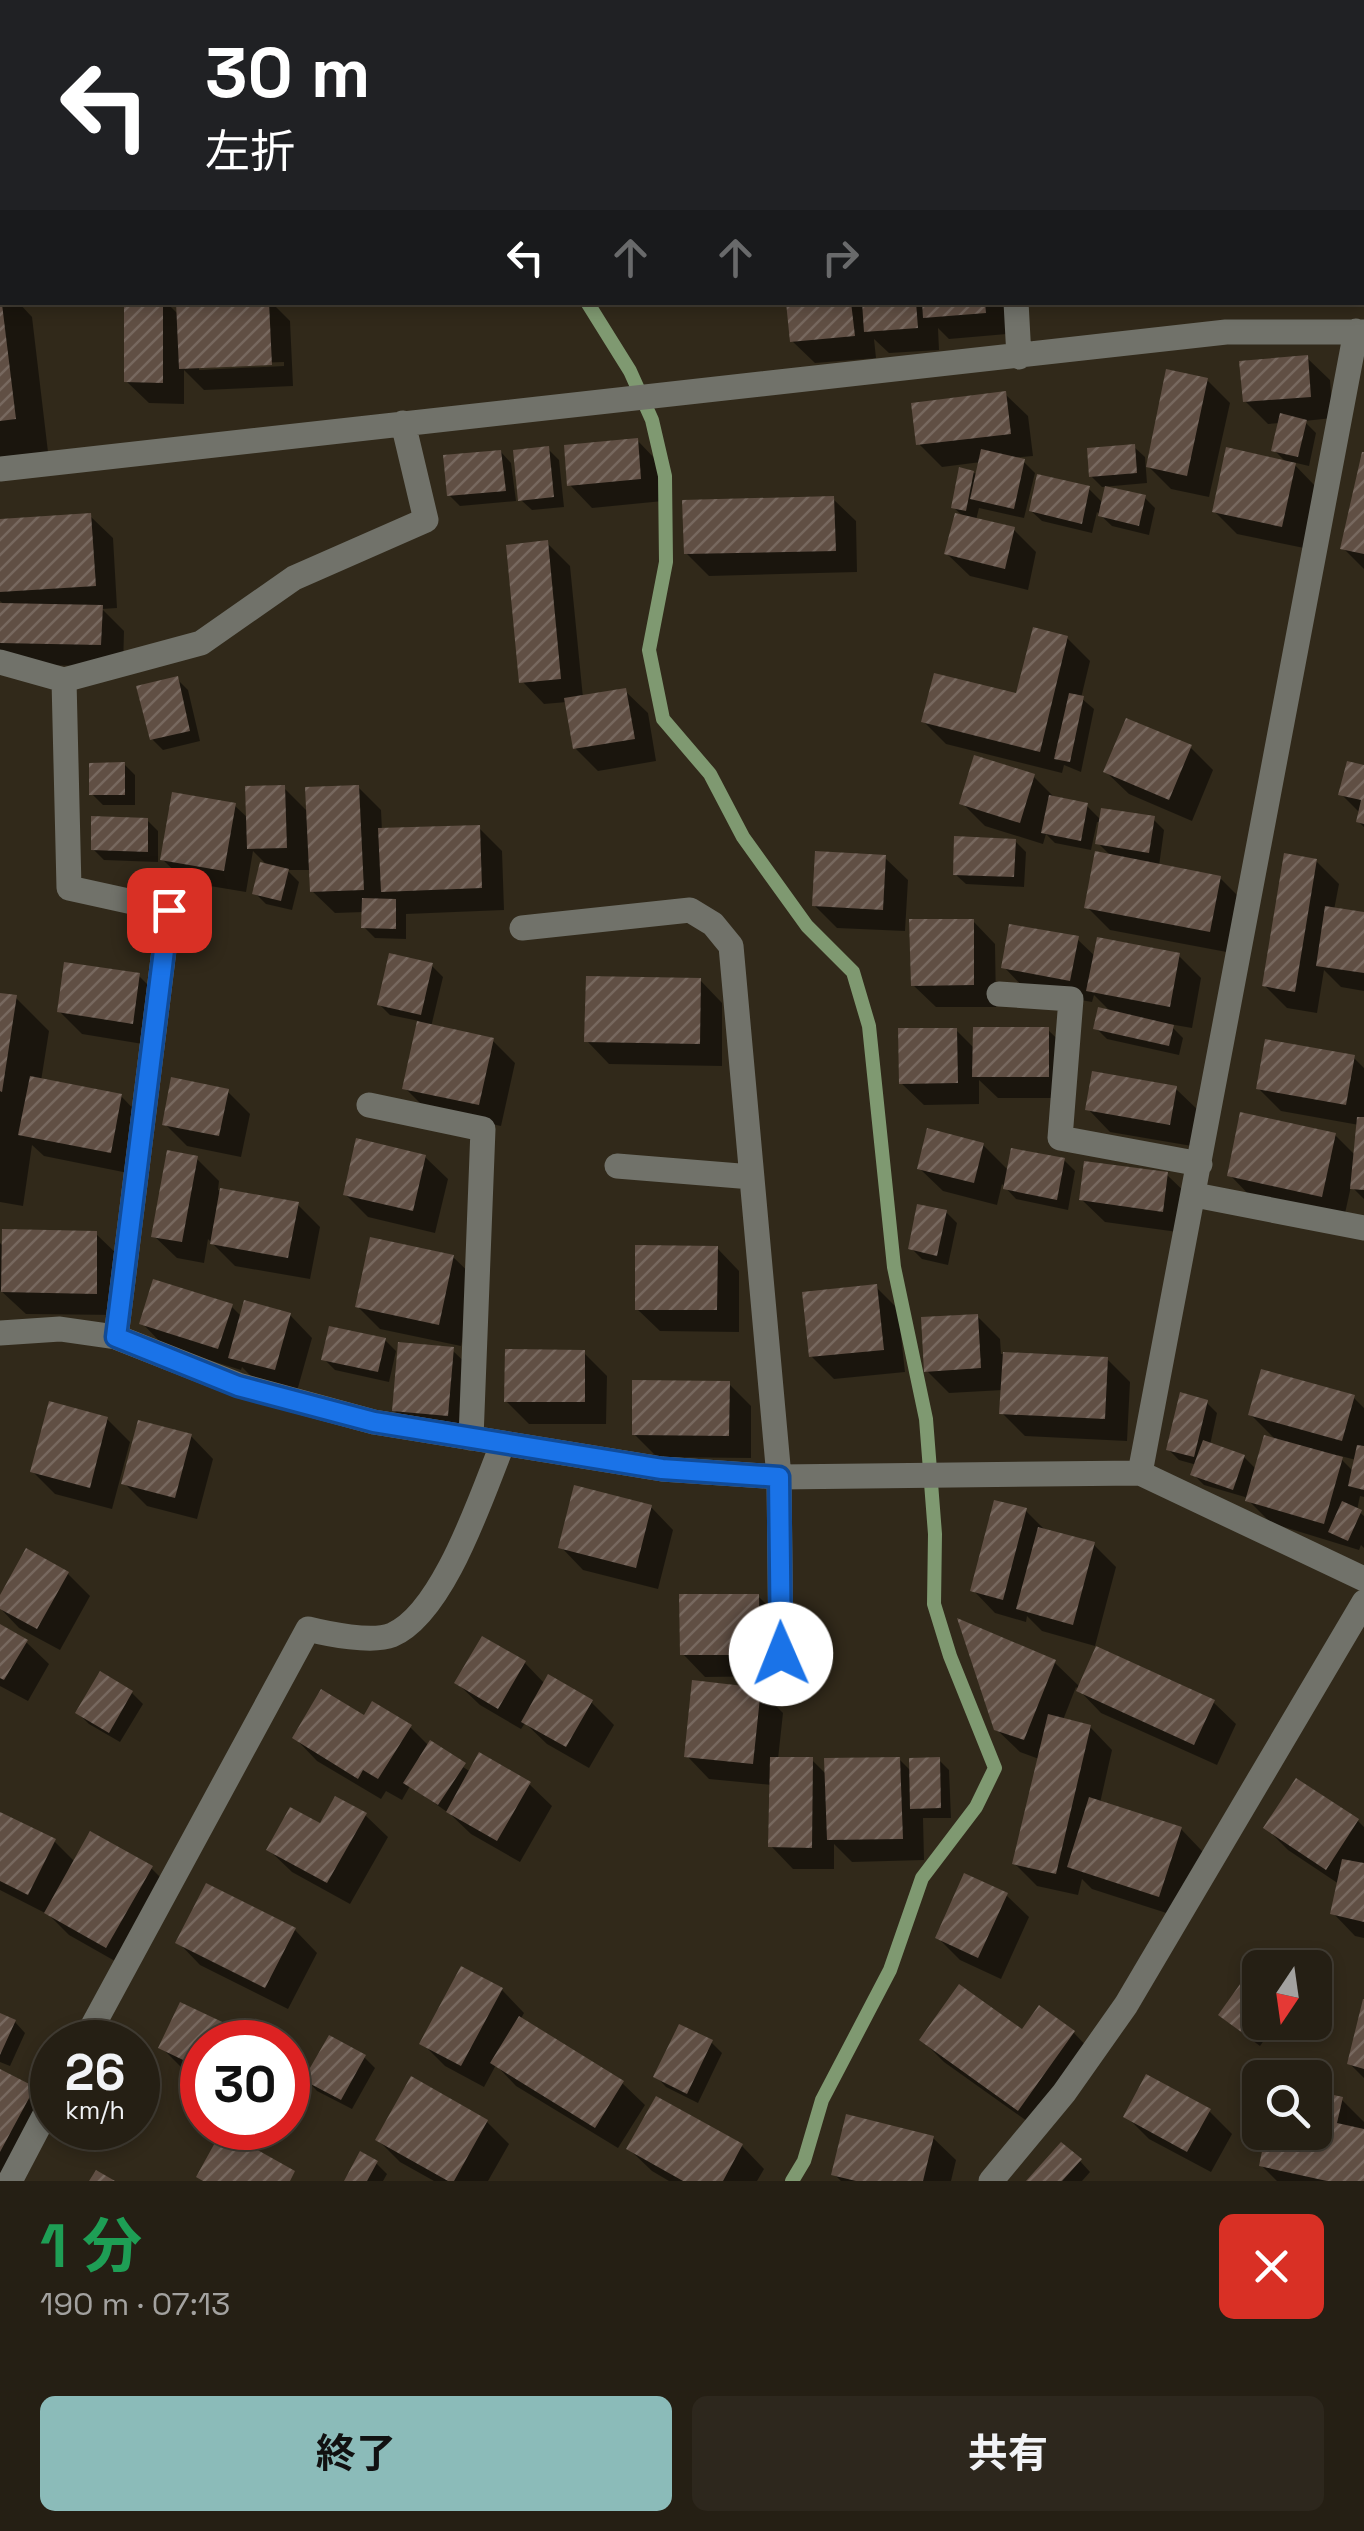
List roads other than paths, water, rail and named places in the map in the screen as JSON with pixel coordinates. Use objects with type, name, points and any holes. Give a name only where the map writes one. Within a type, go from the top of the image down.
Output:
[{"type":"street","points":[[1016,305],[1019,357]]},
{"type":"street","points":[[0,469],[1226,332],[1360,331],[1140,1473]]},
{"type":"street","points":[[0,662],[64,680],[201,642],[294,578],[426,520],[403,423]]},
{"type":"street","points":[[64,680],[68,888],[169,910],[116,1337]]},
{"type":"street","points":[[522,928],[690,910],[713,924],[731,946],[779,1477],[781,1654]]},
{"type":"street","points":[[1000,994],[1070,999],[1060,1138],[1200,1164]]},
{"type":"street","points":[[369,1105],[483,1129],[471,1438]]},
{"type":"street","points":[[617,1166],[752,1177]]},
{"type":"street","points":[[1194,1195],[1364,1228]]},
{"type":"street","points":[[0,1333],[60,1329],[116,1337],[238,1386],[374,1422],[662,1469],[779,1477],[1140,1473],[1364,1579]]},
{"type":"street","points":[[96,2020],[308,1628],[334,1636],[390,1636],[420,1614],[453,1563],[503,1443]]},
{"type":"street","points":[[991,2181],[1064,2094],[1126,2005],[1364,1602]]},
{"type":"street","points":[[10,2181],[30,2143]]},
{"type":"waterway","points":[[589,305],[630,371],[652,420],[665,476],[666,562],[649,650],[663,719],[710,774],[743,837],[807,926],[853,972],[869,1026],[894,1267],[926,1419],[935,1534],[934,1604],[950,1656],[995,1768],[976,1807],[922,1878],[890,1970],[822,2100],[804,2161],[792,2181]]}]
